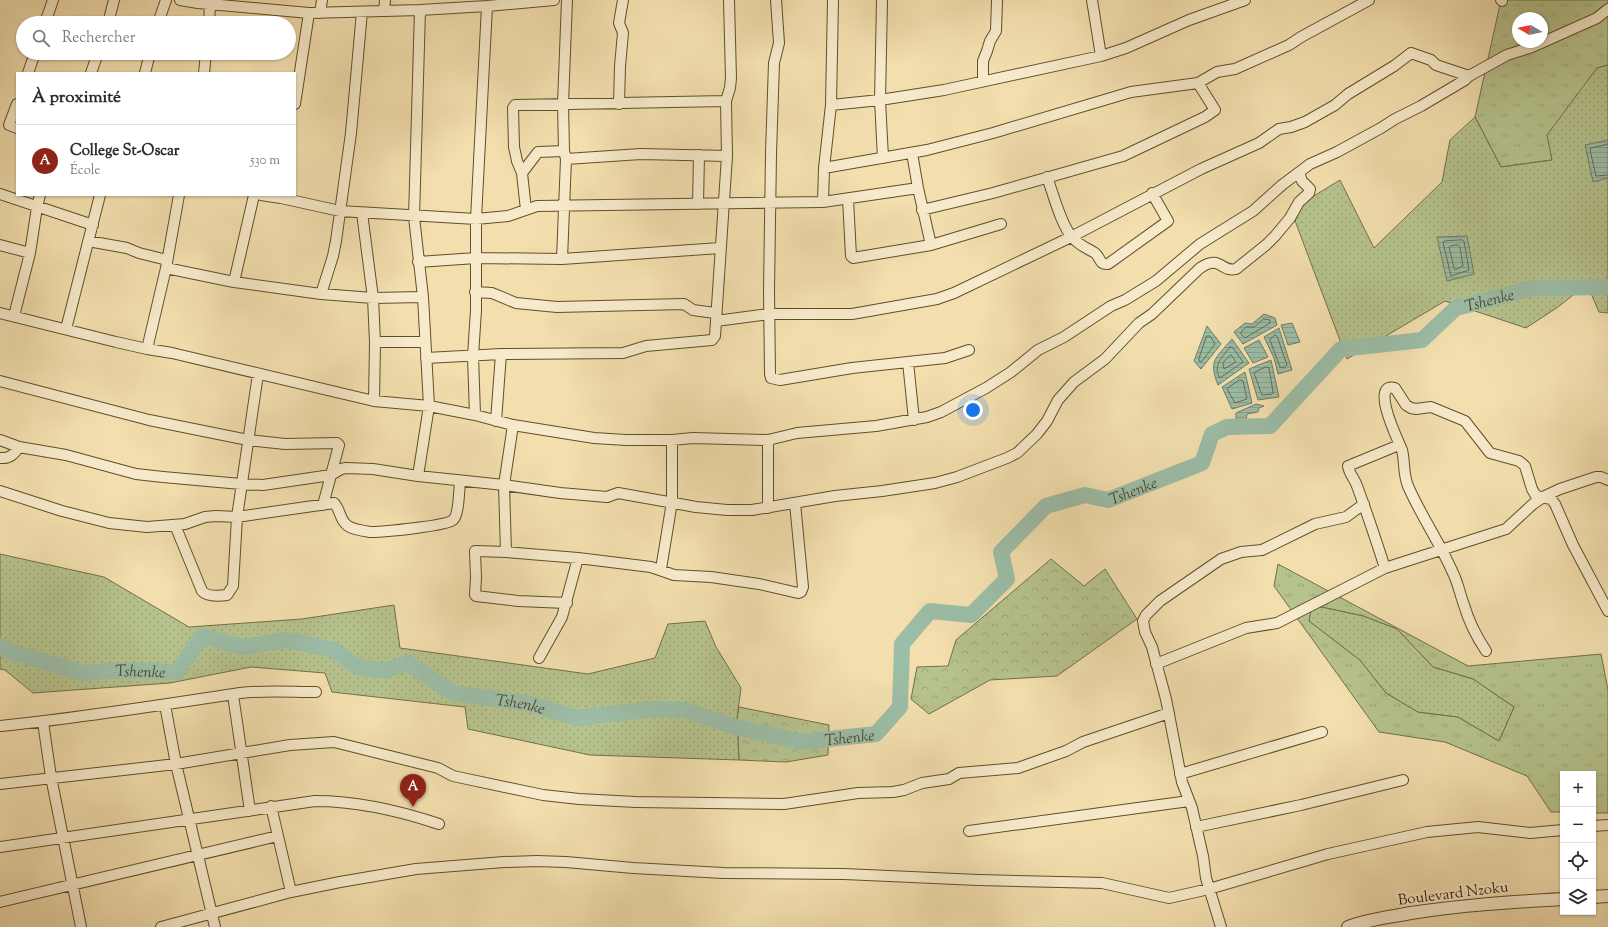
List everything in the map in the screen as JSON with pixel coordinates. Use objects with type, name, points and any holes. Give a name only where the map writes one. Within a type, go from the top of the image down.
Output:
[{"type":"street","points":[[48,16],[54,0]]},
{"type":"street","points":[[110,16],[114,0]]},
{"type":"street","points":[[160,16],[166,0]]},
{"type":"street","points":[[180,0],[210,4],[257,4],[309,13],[420,10],[451,4],[487,6],[554,0]]},
{"type":"street","points":[[320,13],[322,0]]},
{"type":"street","points":[[384,11],[385,0]]},
{"type":"street","points":[[562,260],[565,155],[563,104],[567,0]]},
{"type":"street","points":[[619,104],[623,33],[619,23],[623,0]]},
{"type":"street","points":[[426,358],[501,354],[623,353],[646,346],[712,340],[715,336],[727,156],[726,101],[731,78],[728,0]]},
{"type":"street","points":[[776,0],[779,43],[774,63],[770,202],[769,314],[771,378],[774,380],[780,380],[852,368],[944,358],[969,350]]},
{"type":"street","points":[[823,202],[824,168],[831,105],[833,0]]},
{"type":"street","points":[[882,0],[880,100],[883,158]]},
{"type":"street","points":[[983,81],[983,61],[990,40],[996,31],[996,0]]},
{"type":"street","points":[[1092,0],[1101,56]]},
{"type":"street","points":[[831,105],[880,100],[944,90],[1101,56],[1126,48],[1189,20],[1245,0]]},
{"type":"street","points":[[824,168],[912,153],[993,133],[1131,92],[1198,83],[1217,72],[1235,69],[1289,45],[1369,0]]},
{"type":"street","points":[[209,16],[210,4]]},
{"type":"street","points":[[475,415],[473,356],[476,321],[476,220],[487,6]]},
{"type":"street","points":[[0,313],[147,349],[172,353],[374,401],[429,406],[475,415],[513,425],[594,438],[626,440],[672,440],[694,438],[768,440],[797,433],[876,426],[914,420],[941,412],[986,388],[1011,372],[1038,350],[1064,337],[1111,306],[1125,300],[1156,281],[1200,244],[1253,211],[1282,185],[1310,164],[1337,152],[1381,128],[1394,119],[1421,106],[1465,80],[1469,76],[1507,55],[1597,18],[1608,9]]},
{"type":"street","points":[[418,476],[429,406],[423,296],[414,217],[420,10]]},
{"type":"street","points":[[322,294],[333,256],[351,134],[362,12]]},
{"type":"street","points":[[296,98],[309,13]]},
{"type":"street","points":[[475,292],[492,293],[510,302],[557,307],[684,304],[693,310],[716,317],[769,314],[852,314],[937,299],[954,293],[1071,237],[1201,169],[1259,143],[1279,129],[1305,122],[1335,105],[1348,94],[1394,66],[1411,53],[1431,60],[1436,66],[1469,76]]},
{"type":"street","points":[[28,72],[33,60]]},
{"type":"street","points":[[91,72],[96,60]]},
{"type":"street","points":[[144,72],[148,60]]},
{"type":"street","points":[[204,72],[205,60]]},
{"type":"street","points":[[922,210],[993,193],[1123,156],[1205,117],[1215,110],[1198,83]]},
{"type":"street","points":[[526,210],[522,172],[517,161],[514,147],[514,106],[516,104],[619,104],[726,101]]},
{"type":"street","points":[[9,125],[16,107]]},
{"type":"street","points":[[522,172],[538,152],[565,155],[641,154],[727,156]]},
{"type":"street","points":[[912,153],[922,210],[931,245]]},
{"type":"street","points":[[698,204],[699,155]]},
{"type":"street","points":[[0,440],[19,446],[66,455],[136,474],[241,484],[283,483],[331,475],[341,469],[346,468],[373,469],[460,482],[504,485],[560,494],[607,497],[618,493],[740,511],[768,508],[859,493],[882,492],[935,483],[957,477],[1017,453],[1037,434],[1047,421],[1058,400],[1074,382],[1105,359],[1139,324],[1152,314],[1200,268],[1207,263],[1215,262],[1232,270],[1236,269],[1266,246],[1286,223],[1299,202],[1309,193],[1310,189],[1302,182],[1299,173]]},
{"type":"street","points":[[1047,177],[1062,218],[1071,237],[1084,248],[1095,254],[1101,263],[1108,264],[1168,221],[1152,194]]},
{"type":"street","points":[[271,196],[340,211],[476,220],[508,216],[536,206],[823,202],[918,188]]},
{"type":"street","points":[[0,194],[93,225]]},
{"type":"street","points":[[14,316],[30,253],[40,196]]},
{"type":"street","points":[[66,329],[100,196]]},
{"type":"street","points":[[147,349],[166,264],[179,196]]},
{"type":"street","points":[[234,282],[254,196]]},
{"type":"street","points":[[848,199],[851,256],[853,258],[931,245],[1001,224]]},
{"type":"street","points":[[362,213],[373,298],[375,342],[374,401]]},
{"type":"street","points":[[88,241],[127,248],[166,264],[234,282],[322,294],[373,298],[423,296]]},
{"type":"street","points":[[0,245],[30,253]]},
{"type":"street","points":[[418,262],[476,258],[562,260],[720,248]]},
{"type":"street","points":[[375,342],[426,342]]},
{"type":"street","points":[[496,421],[501,354]]},
{"type":"street","points":[[908,362],[914,420]]},
{"type":"street","points":[[175,525],[202,591],[205,594],[222,596],[227,595],[233,586],[237,517],[258,374]]},
{"type":"street","points":[[0,381],[149,420],[248,440],[285,444],[338,443],[323,505]]},
{"type":"street","points":[[1486,651],[1472,629],[1456,578],[1404,476],[1402,451],[1389,419],[1384,395],[1386,391],[1392,387],[1395,388],[1406,405],[1411,408],[1416,409],[1431,407],[1465,421],[1490,453],[1520,461],[1525,466],[1532,489],[1536,496],[1546,496],[1556,504],[1573,545],[1608,611]]},
{"type":"street","points":[[506,552],[504,485],[513,425]]},
{"type":"street","points":[[661,570],[672,502],[672,440]]},
{"type":"street","points":[[768,440],[768,508]]},
{"type":"street","points":[[1385,568],[1364,504],[1356,482],[1348,470],[1348,466],[1399,445]]},
{"type":"street","points":[[0,458],[9,458],[14,454],[19,446]]},
{"type":"street","points":[[1156,664],[1246,628],[1276,623],[1385,568],[1506,528],[1533,504],[1560,489],[1596,477],[1601,477],[1608,480]]},
{"type":"street","points":[[0,491],[62,511],[109,523],[147,527],[189,523],[205,517],[237,517],[334,503],[347,526],[356,530],[374,532],[451,522],[454,519],[457,509],[460,482]]},
{"type":"street","points":[[567,603],[518,601],[474,595],[476,578],[475,551],[578,558],[651,567],[674,575],[711,577],[801,592],[804,587],[795,503]]},
{"type":"street","points":[[1221,927],[1209,889],[1193,812],[1184,790],[1180,774],[1169,713],[1152,647],[1145,632],[1143,621],[1146,615],[1160,601],[1222,559],[1241,552],[1262,550],[1315,524],[1346,516],[1364,504]]},
{"type":"street","points":[[539,658],[556,628],[567,603],[578,558]]},
{"type":"street","points":[[0,726],[43,722],[165,706],[251,693],[316,692]]},
{"type":"street","points":[[233,695],[250,811]]},
{"type":"street","points":[[165,706],[176,764],[215,927]]},
{"type":"street","points":[[0,784],[176,764],[290,745],[336,742],[438,768],[453,776],[543,795],[579,799],[636,802],[784,804],[858,793],[893,792],[904,790],[922,783],[949,779],[959,773],[1018,768],[1066,751],[1083,742],[1169,713]]},
{"type":"street","points":[[43,722],[51,777],[81,927]]},
{"type":"street","points":[[1180,774],[1322,732]]},
{"type":"street","points":[[1196,827],[1301,805],[1403,780]]},
{"type":"street","points":[[0,847],[250,811],[270,806],[308,801],[336,801],[410,814],[439,824]]},
{"type":"street","points":[[969,832],[1189,801]]},
{"type":"street","points":[[270,806],[291,892]]},
{"type":"street","points":[[1596,826],[1608,824]]},
{"type":"street","points":[[161,927],[291,892],[416,869],[504,862],[537,861],[722,873],[836,874],[1102,883],[1169,898],[1209,889],[1328,854],[1427,832],[1478,827],[1530,833],[1560,830]]},
{"type":"street","points":[[0,902],[278,836]]},
{"type":"street","points":[[1596,897],[1608,896]]},
{"type":"street","name":"Boulevard Nzoku","points":[[1348,927],[1390,917],[1437,909],[1486,903],[1560,898]]},
{"type":"green space","points":[[1501,0],[1608,0],[1608,65],[1597,68],[1552,160],[1501,167],[1475,117]]},
{"type":"green space","points":[[1608,65],[1608,313],[1599,312],[1587,284],[1558,307],[1526,328],[1445,301],[1347,359],[1291,210],[1340,180],[1374,248],[1442,182],[1450,140],[1475,117],[1501,167],[1552,160],[1547,135],[1597,68]]},
{"type":"green space","points":[[0,554],[104,577],[189,627],[302,619],[394,605],[400,648],[588,674],[655,658],[668,624],[705,621],[716,647],[741,688],[737,718],[739,760],[590,755],[468,729],[465,707],[332,692],[325,673],[251,667],[170,683],[33,693],[5,670],[0,669]]},
{"type":"green space","points":[[1051,559],[1084,586],[1105,569],[1137,619],[1057,676],[990,680],[929,714],[911,699],[917,667],[948,666],[956,640]]},
{"type":"green space","points":[[1278,564],[1468,666],[1601,654],[1608,690],[1608,813],[1596,813],[1596,771],[1560,771],[1560,812],[1551,812],[1527,776],[1445,742],[1379,732],[1274,586]],"holes":[[[1312,607],[1326,608],[1363,616],[1397,629],[1433,667],[1473,679],[1514,707],[1499,741],[1458,717],[1418,712],[1386,693],[1360,660],[1309,621]]]},
{"type":"green space","points":[[1312,606],[1363,616],[1397,629],[1433,667],[1473,679],[1514,707],[1499,741],[1458,717],[1418,712],[1386,693],[1360,660],[1309,621]]},
{"type":"green space","points":[[739,707],[829,725],[828,755],[786,762],[739,760],[737,718]]},
{"type":"water","points":[[1608,140],[1608,178],[1593,182],[1585,145]]},
{"type":"water","points":[[1467,236],[1474,274],[1447,281],[1437,237]]},
{"type":"water","points":[[1264,314],[1275,318],[1277,325],[1243,344],[1234,332],[1245,323],[1252,324]]},
{"type":"water","points":[[1292,323],[1300,342],[1288,345],[1281,325]]},
{"type":"water","points":[[1207,326],[1221,344],[1201,369],[1194,361]]},
{"type":"water","points":[[1279,328],[1292,370],[1278,374],[1274,358],[1264,337]]},
{"type":"water","points":[[1232,339],[1249,363],[1218,385],[1214,370],[1215,360]]},
{"type":"water","points":[[1259,340],[1268,357],[1253,363],[1244,348]]},
{"type":"water","points":[[1271,360],[1279,397],[1258,400],[1249,369]]},
{"type":"water","points":[[1245,372],[1252,403],[1232,409],[1222,387]]},
{"type":"water","points":[[1256,404],[1264,406],[1259,408],[1258,412],[1247,414],[1246,421],[1236,420],[1236,413]]},
{"type":"waterway","name":"Tshenke","points":[[0,646],[9,651],[83,673],[120,670],[177,672],[202,636],[243,647],[287,640],[334,650],[358,667],[384,671],[408,663],[453,693],[526,703],[577,718],[654,709],[685,710],[732,726],[801,742],[876,734],[900,707],[902,644],[930,611],[971,615],[1007,579],[1001,552],[1046,506],[1085,495],[1108,500],[1202,463],[1212,434],[1227,427],[1270,426],[1341,349],[1422,340],[1456,308],[1534,288],[1608,287]]},
{"type":"place","name":"College St-Oscar","points":[[413,807]]}]
